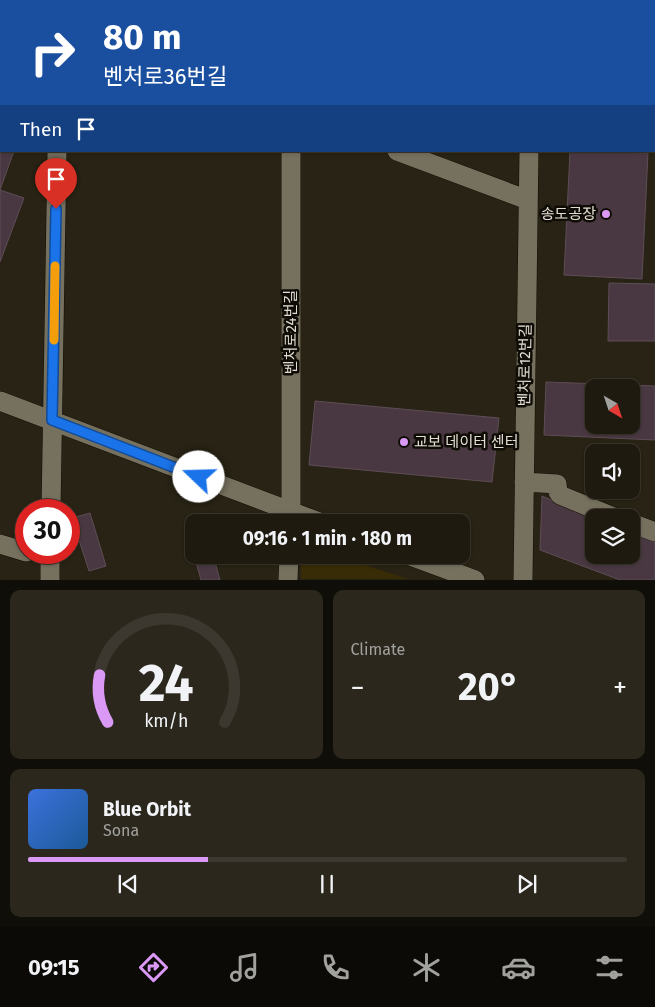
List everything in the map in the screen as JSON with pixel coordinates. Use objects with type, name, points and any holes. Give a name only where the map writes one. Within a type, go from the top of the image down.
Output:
[{"type":"street","points":[[51,499],[57,152]]},
{"type":"street","name":"벤처로24번길","points":[[291,152],[291,514]]},
{"type":"street","points":[[400,152],[528,200]]},
{"type":"street","name":"벤처로12번길","points":[[523,580],[529,152]]},
{"type":"street","points":[[0,401],[52,420],[281,514]]},
{"type":"street","points":[[524,482],[557,484],[560,495],[594,509]]},
{"type":"street","points":[[640,526],[655,532]]},
{"type":"street","points":[[0,544],[15,548]]},
{"type":"street","points":[[50,564],[50,580]]},
{"type":"street","points":[[288,580],[289,564]]},
{"type":"street","points":[[432,564],[475,580]]},
{"type":"shaded area","points":[[301,564],[362,564],[408,579],[301,579]]},
{"type":"building","points":[[0,152],[14,152],[0,190]]},
{"type":"building","name":"송도공장","points":[[570,152],[648,153],[642,279],[564,275]]},
{"type":"building","points":[[0,190],[24,198],[0,262]]},
{"type":"building","points":[[609,283],[655,284],[655,341],[608,341]]},
{"type":"building","points":[[546,382],[585,383],[585,434],[640,434],[640,385],[655,386],[655,440],[544,435]]},
{"type":"building","name":"교보 데이터 센터","points":[[315,401],[499,418],[492,482],[309,465]]},
{"type":"building","points":[[542,496],[585,514],[585,564],[640,564],[640,536],[655,542],[655,580],[620,580],[540,550]]},
{"type":"building","points":[[90,513],[106,566],[89,571],[80,543],[80,516]]},
{"type":"building","points":[[197,564],[216,564],[220,580],[201,580]]},
{"type":"slow traffic","points":[[54,340],[55,266]]},
{"type":"place","name":"송도공장","points":[[606,214]]},
{"type":"place","name":"교보 데이터 센터","points":[[404,442]]},
{"type":"route","points":[[56,209],[52,420],[199,477]]}]
